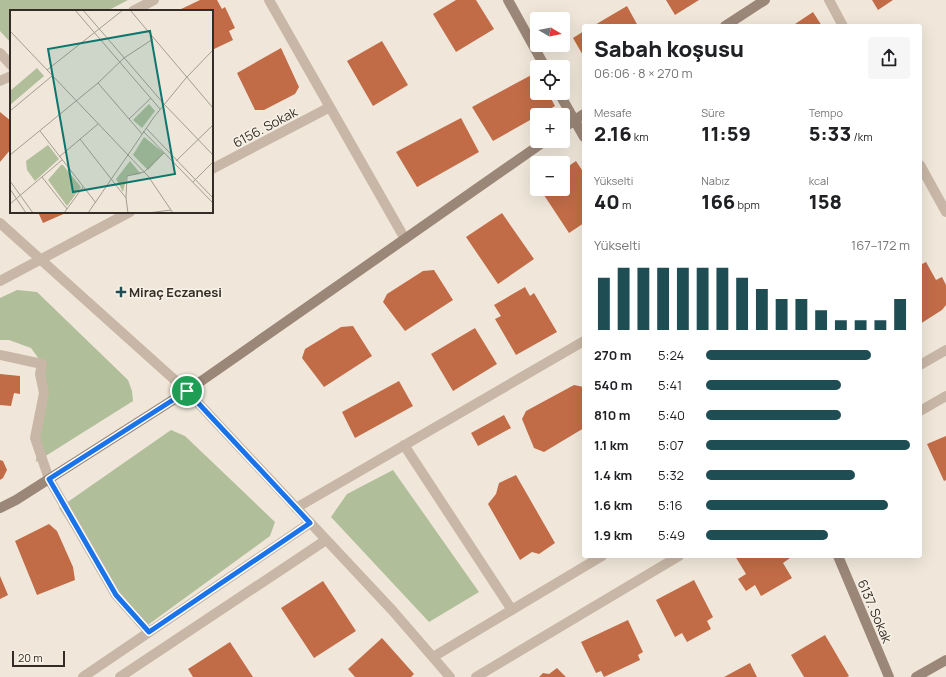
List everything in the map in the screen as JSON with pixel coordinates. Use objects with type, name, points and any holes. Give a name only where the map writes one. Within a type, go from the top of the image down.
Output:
[{"type":"street","points":[[135,10],[154,0]]},
{"type":"street","points":[[269,0],[405,239]]},
{"type":"street","points":[[508,0],[541,60]]},
{"type":"street","points":[[729,24],[765,0]]},
{"type":"street","points":[[829,0],[842,24]]},
{"type":"street","points":[[0,53],[10,64]]},
{"type":"street","points":[[0,82],[10,77]]},
{"type":"street","points":[[563,100],[582,134]]},
{"type":"street","name":"6156. Sokak","points":[[213,168],[330,107]]},
{"type":"street","points":[[570,123],[582,115]]},
{"type":"street","points":[[0,508],[16,500],[187,391],[535,148]]},
{"type":"street","points":[[922,169],[946,212]]},
{"type":"street","points":[[0,281],[128,213]]},
{"type":"street","points":[[0,223],[187,391],[392,610],[450,677]]},
{"type":"street","points":[[296,508],[582,342]]},
{"type":"street","points":[[922,364],[946,350]]},
{"type":"street","points":[[0,355],[42,364],[40,374],[44,393],[35,438],[49,479],[116,595],[149,632]]},
{"type":"street","points":[[922,410],[946,396]]},
{"type":"street","points":[[404,445],[512,610]]},
{"type":"street","points":[[83,677],[310,523]]},
{"type":"street","points":[[120,677],[326,540]]},
{"type":"street","points":[[433,657],[599,558]]},
{"type":"street","points":[[476,677],[676,558]]},
{"type":"street","name":"6137. Sokak","points":[[839,558],[889,677]]},
{"type":"street","points":[[916,677],[946,660]]},
{"type":"green space","points":[[0,0],[128,0],[109,10],[10,10],[10,42],[0,31]]},
{"type":"green space","points":[[17,290],[37,292],[128,380],[132,391],[133,401],[36,462],[44,366],[31,348],[9,340],[0,340],[0,298]]},
{"type":"green space","points":[[171,430],[185,436],[275,522],[270,536],[145,627],[128,615],[59,508]]},
{"type":"green space","points":[[393,470],[479,592],[429,622],[331,517],[347,494]]},
{"type":"building","points":[[200,0],[217,0],[222,9],[225,7],[235,28],[229,31],[233,40],[213,50],[213,10],[179,10]]},
{"type":"building","points":[[456,0],[476,0],[494,29],[456,52],[433,14]]},
{"type":"building","points":[[666,0],[699,0],[675,15]]},
{"type":"building","points":[[872,0],[893,0],[878,10]]},
{"type":"building","points":[[627,6],[637,24],[596,24]]},
{"type":"building","points":[[813,12],[821,24],[795,24]]},
{"type":"building","points":[[582,32],[582,54],[573,38]]},
{"type":"building","points":[[382,41],[408,85],[373,106],[347,61]]},
{"type":"building","points":[[281,48],[299,87],[295,94],[264,110],[255,110],[237,73]]},
{"type":"building","points":[[530,76],[530,100],[552,100],[555,106],[551,108],[530,108],[530,120],[493,141],[472,107]]},
{"type":"building","points":[[0,112],[10,120],[10,150],[0,162]]},
{"type":"building","points":[[461,118],[479,152],[417,187],[396,152]]},
{"type":"building","points":[[576,161],[582,170],[582,224],[569,233],[545,196],[570,196],[570,165]]},
{"type":"building","points":[[38,213],[66,213],[43,223]]},
{"type":"building","points":[[502,213],[534,259],[498,284],[466,237]]},
{"type":"building","points":[[926,262],[936,280],[942,277],[946,285],[946,305],[942,310],[922,323],[922,264]]},
{"type":"building","points":[[434,270],[453,300],[405,331],[383,302],[387,294],[423,271]]},
{"type":"building","points":[[525,287],[530,296],[534,293],[557,332],[516,355],[495,319],[501,316],[494,305]]},
{"type":"building","points":[[353,326],[372,356],[324,387],[302,358],[305,349],[341,327]]},
{"type":"building","points":[[475,328],[497,364],[453,391],[431,354]]},
{"type":"building","points":[[0,374],[20,376],[20,394],[14,393],[11,406],[0,405]]},
{"type":"building","points":[[399,381],[413,406],[355,438],[342,412]]},
{"type":"building","points":[[574,385],[582,387],[582,429],[544,452],[534,448],[522,419],[526,411]]},
{"type":"building","points":[[504,415],[511,428],[478,446],[471,433]]},
{"type":"building","points":[[946,436],[946,480],[944,481],[927,444]]},
{"type":"building","points":[[0,460],[3,461],[7,470],[3,478],[0,480]]},
{"type":"building","points":[[516,475],[555,543],[539,554],[532,552],[520,560],[488,504],[496,494],[499,483]]},
{"type":"building","points":[[49,524],[57,531],[73,567],[75,580],[37,595],[15,541]]},
{"type":"building","points":[[736,558],[790,558],[783,563],[792,578],[761,596],[755,585],[746,591],[738,579],[746,574]]},
{"type":"building","points":[[0,576],[8,595],[0,599]]},
{"type":"building","points":[[694,580],[713,617],[707,621],[711,629],[687,642],[682,633],[675,637],[656,600]]},
{"type":"building","points":[[323,581],[356,631],[314,658],[281,608]]},
{"type":"building","points":[[628,620],[643,652],[638,655],[640,660],[604,677],[601,671],[596,673],[581,642]]},
{"type":"building","points":[[825,635],[849,676],[804,677],[791,655]]},
{"type":"building","points":[[382,638],[414,674],[411,677],[355,677],[348,669]]},
{"type":"building","points":[[230,642],[253,677],[193,677],[188,669]]},
{"type":"building","points":[[750,663],[757,677],[724,677]]},
{"type":"building","points":[[557,668],[566,677],[539,677],[543,673],[549,674]]},
{"type":"place","name":"Miraç Eczanesi","points":[[121,292]]},
{"type":"route","points":[[187,391],[310,523],[149,632],[116,595],[49,479],[187,391]]}]
